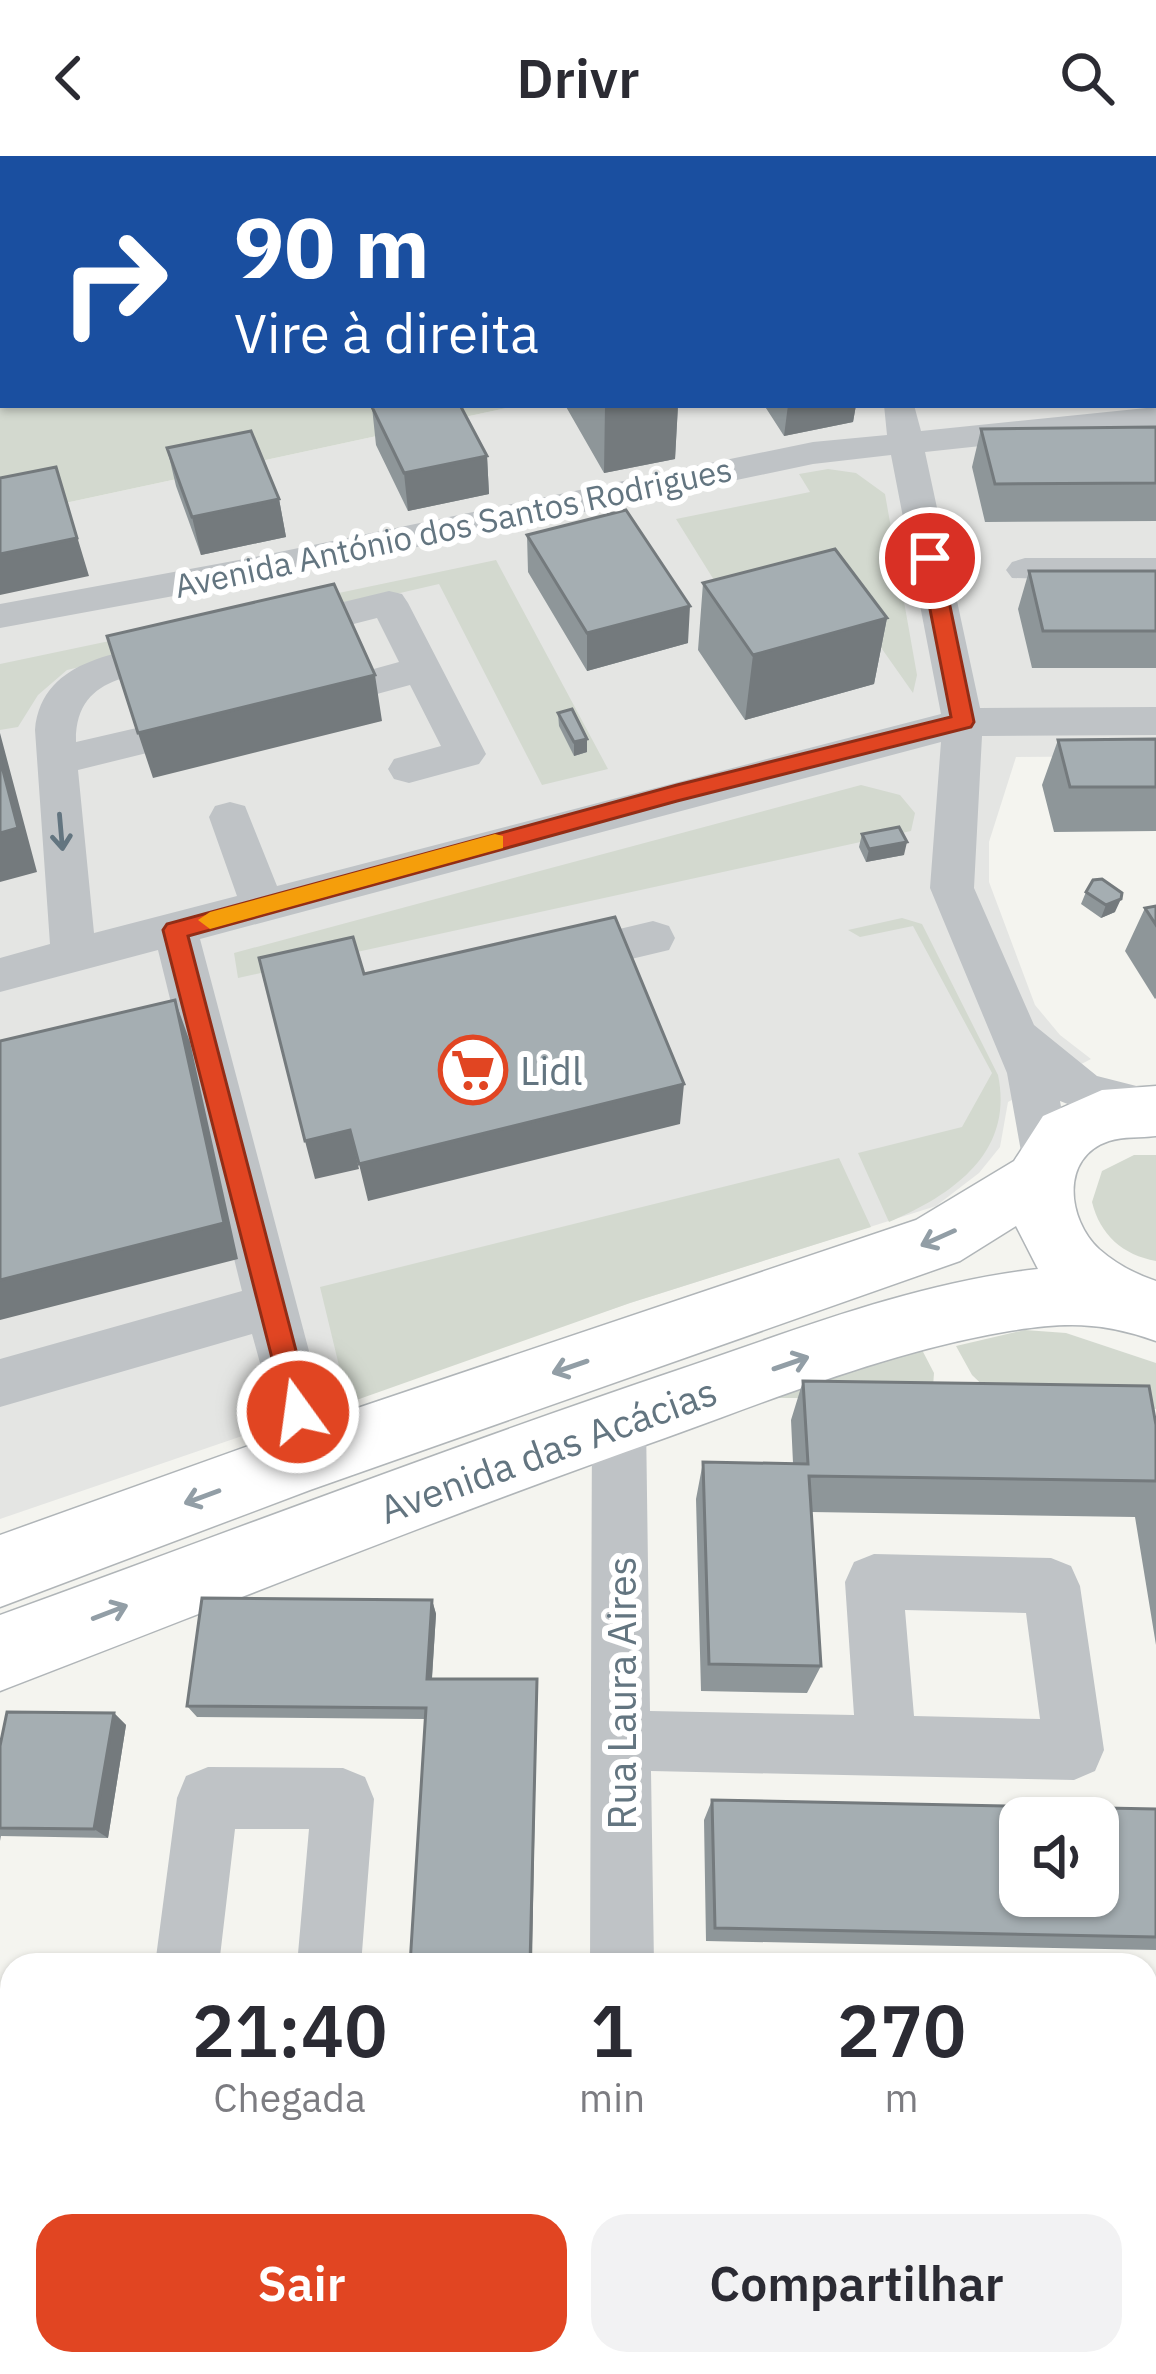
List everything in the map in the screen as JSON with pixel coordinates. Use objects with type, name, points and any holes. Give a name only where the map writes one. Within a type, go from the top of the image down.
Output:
[{"type":"main road","name":"Avenida das Acácias","points":[[0,1571],[310,1457],[937,1241],[1042,1168],[1060,1138],[1092,1118],[1131,1109],[1156,1111]]},
{"type":"main road","name":"Avenida das Acácias","points":[[1042,1168],[1041,1216],[1059,1254],[1140,1307]]},
{"type":"main road","name":"Avenida das Acácias","points":[[0,1653],[619,1421],[920,1320],[992,1301],[1140,1307]]},
{"type":"street","name":"Avenida António dos Santos Rodrigues","points":[[0,616],[255,569],[813,453],[902,422],[1156,418]]},
{"type":"street","points":[[902,422],[963,722],[952,888],[1031,1073],[1042,1168]]},
{"type":"street","points":[[1025,570],[1156,570]]},
{"type":"street","points":[[74,957],[56,761],[58,709],[67,692],[86,677],[389,603],[465,754],[409,769]]},
{"type":"street","points":[[366,684],[422,669]]},
{"type":"street","points":[[0,975],[963,722],[1156,721]]},
{"type":"street","points":[[56,761],[141,741]]},
{"type":"street","points":[[230,817],[262,905]]},
{"type":"street","points":[[175,930],[310,1457]]},
{"type":"street","points":[[514,969],[653,938]]},
{"type":"street","points":[[1008,1025],[1053,1076],[1081,1094],[1156,1111]]},
{"type":"street","points":[[0,1383],[271,1306]]},
{"type":"street","name":"Rua Laura Aires","points":[[619,1421],[622,1953]]},
{"type":"street","points":[[621,1740],[886,1746]]},
{"type":"street","points":[[189,1953],[208,1798],[253,1798],[343,1799],[330,1953]]},
{"type":"shaded area","points":[[0,408],[507,408],[0,517]]},
{"type":"shaded area","points":[[507,408],[1156,408],[1156,756],[1016,757],[989,842],[989,882],[1035,1005],[1060,1035],[1091,1059],[1008,1102],[1000,1147],[979,1173],[936,1206],[630,1303],[0,1519],[0,517]]},
{"type":"shaded area","points":[[828,469],[856,473],[885,494],[917,675],[913,693],[825,568],[722,593],[676,519],[810,492],[799,474]]},
{"type":"shaded area","points":[[496,560],[608,769],[542,785],[439,584],[67,670],[38,695],[18,727],[0,730],[0,664]]},
{"type":"shaded area","points":[[861,785],[900,795],[915,813],[911,831],[238,978],[234,953]]},
{"type":"shaded area","points":[[902,918],[922,924],[998,1075],[1001,1102],[997,1127],[974,1167],[936,1198],[889,1222],[858,1153],[962,1127],[992,1073],[913,926],[860,937],[848,930]]},
{"type":"shaded area","points":[[1134,1155],[1156,1155],[1156,1261],[1115,1242],[1092,1202],[1102,1171]]},
{"type":"shaded area","points":[[839,1158],[871,1227],[630,1303],[348,1403],[320,1287]]},
{"type":"shaded area","points":[[1025,1330],[1066,1333],[1156,1363],[1156,1409],[994,1396],[972,1375],[956,1346]]},
{"type":"shaded area","points":[[920,1346],[934,1373],[933,1387],[916,1398],[769,1398]]},
{"type":"building","points":[[372,408],[462,408],[487,456],[404,473]]},
{"type":"building","points":[[1156,427],[1156,483],[995,484],[981,429]]},
{"type":"building","points":[[251,431],[279,499],[192,517],[167,448]]},
{"type":"building","points":[[56,467],[77,538],[0,554],[0,478]]},
{"type":"building","points":[[626,510],[690,606],[587,633],[527,535]]},
{"type":"building","points":[[835,549],[887,618],[753,655],[703,583]]},
{"type":"building","points":[[1029,571],[1156,571],[1156,631],[1043,631]]},
{"type":"building","points":[[334,584],[375,675],[138,733],[107,636]]},
{"type":"building","points":[[572,709],[587,739],[574,742],[558,713]]},
{"type":"building","points":[[1156,739],[1156,787],[1070,787],[1058,740]]},
{"type":"building","points":[[0,759],[18,828],[0,833]]},
{"type":"building","points":[[899,827],[907,842],[869,849],[862,834]]},
{"type":"building","points":[[1102,879],[1122,893],[1121,899],[1106,905],[1086,892],[1093,880]]},
{"type":"building","points":[[1156,906],[1156,925],[1145,908]]},
{"type":"building","name":"Lidl","points":[[615,917],[684,1084],[359,1164],[350,1130],[305,1141],[259,958],[353,937],[364,974]]},
{"type":"building","points":[[175,1000],[224,1223],[0,1280],[0,1041]]},
{"type":"building","points":[[803,1381],[1149,1386],[1156,1425],[1156,1481],[809,1476],[821,1666],[709,1664],[703,1462],[808,1464]]},
{"type":"building","points":[[202,1598],[432,1600],[427,1679],[537,1679],[530,1953],[411,1953],[426,1708],[187,1706]]},
{"type":"building","points":[[7,1712],[114,1713],[94,1829],[0,1828],[0,1746]]},
{"type":"building","points":[[712,1800],[999,1806],[999,1917],[1119,1917],[1119,1808],[1156,1809],[1156,1937],[715,1928]]},
{"type":"slow traffic","points":[[210,920],[495,842]]},
{"type":"place","name":"Lidl","points":[[473,1070]]},
{"type":"route","points":[[298,1412],[175,930],[677,793],[963,722],[930,558]]}]
